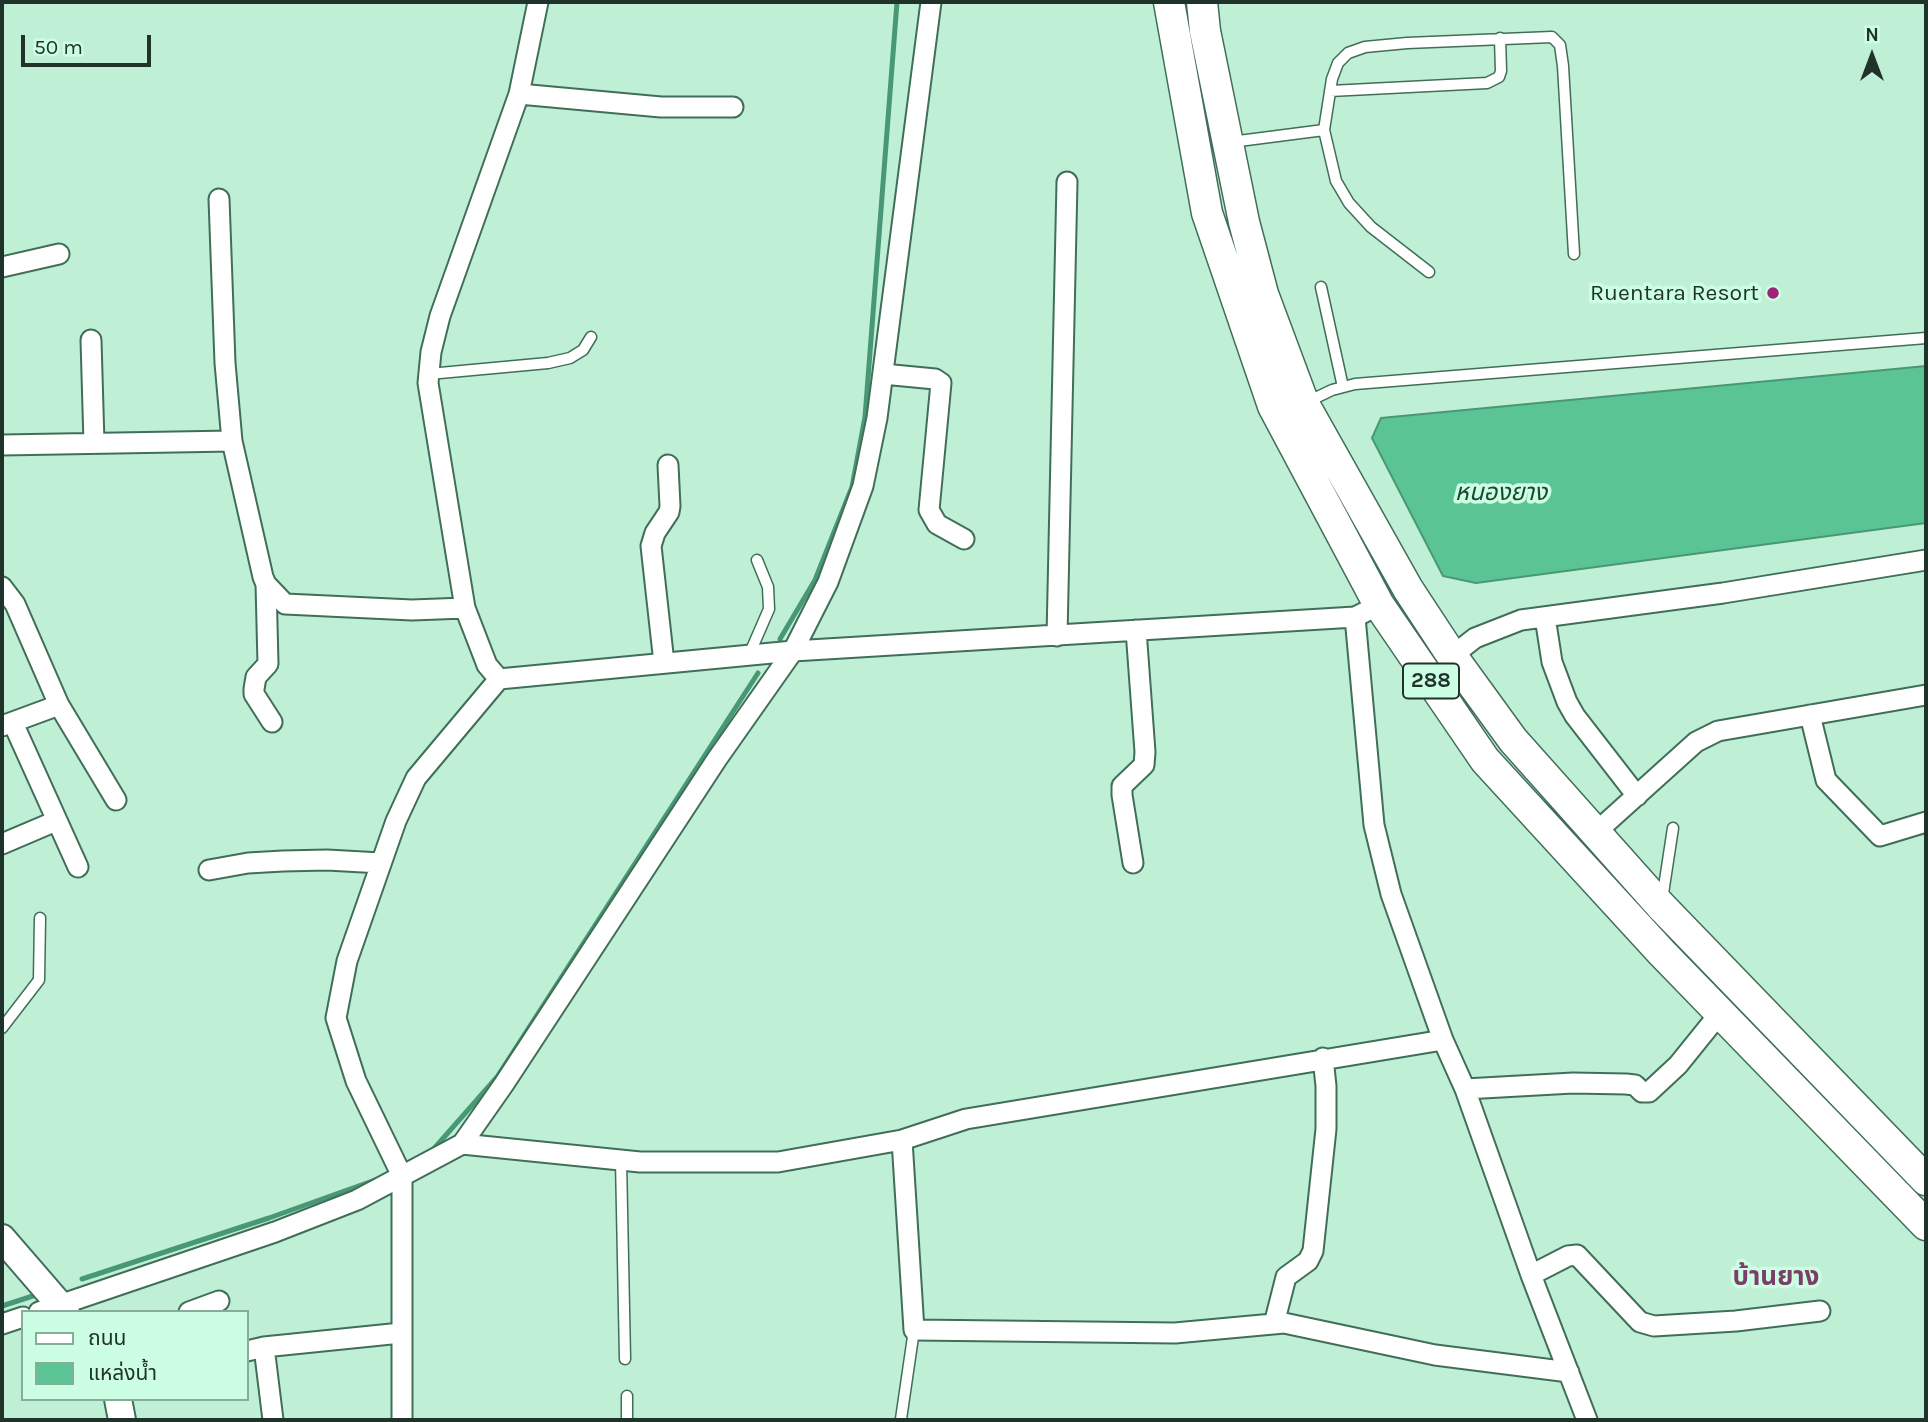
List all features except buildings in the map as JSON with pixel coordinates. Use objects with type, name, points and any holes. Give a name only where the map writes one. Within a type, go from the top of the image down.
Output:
[{"type":"main road","name":"288","points":[[1169,2],[1207,213],[1273,406],[1367,611],[1485,760],[1662,953],[1926,1224]]},
{"type":"main road","name":"288","points":[[1202,2],[1205,31],[1227,143],[1263,294],[1304,404],[1408,589],[1452,656],[1513,740],[1661,906],[1926,1180]]},
{"type":"main road","points":[[1662,953],[1686,931]]},
{"type":"street","points":[[499,679],[487,665],[465,608],[428,383],[440,316],[519,94],[538,2]]},
{"type":"street","points":[[2,1238],[55,1310],[357,1200],[462,1144],[717,759],[793,651],[828,582],[863,486],[877,418],[931,2]]},
{"type":"street","points":[[519,94],[654,107],[733,107]]},
{"type":"street","points":[[1057,636],[1067,182]]},
{"type":"street","points":[[219,199],[225,363],[232,441],[266,584],[268,664],[256,677],[254,694],[272,722]]},
{"type":"street","points":[[2,267],[60,254]]},
{"type":"street","points":[[91,340],[94,443]]},
{"type":"street","points":[[883,374],[935,379],[941,383],[929,510],[937,524],[964,539]]},
{"type":"street","points":[[2,446],[232,441]]},
{"type":"street","points":[[664,663],[651,546],[655,533],[670,510],[668,465]]},
{"type":"street","points":[[1452,656],[1475,638],[1521,620],[1723,593],[1926,560]]},
{"type":"street","points":[[266,584],[285,604],[412,610],[465,608]]},
{"type":"street","points":[[2,587],[8,607],[60,705],[116,800]]},
{"type":"street","points":[[402,1420],[402,1176],[356,1081],[336,1018],[347,961],[396,821],[416,778],[499,679],[793,651],[1057,636],[1367,611],[1374,825],[1391,894],[1443,1040],[1465,1089],[1531,1275],[1587,1420]]},
{"type":"street","points":[[1545,617],[1552,662],[1567,702],[1637,796]]},
{"type":"street","points":[[1133,863],[1122,786],[1144,765],[1136,629]]},
{"type":"street","points":[[1595,833],[1696,742],[1718,730],[1926,695]]},
{"type":"street","points":[[60,705],[7,725],[78,867]]},
{"type":"street","points":[[1810,715],[1826,780],[1880,836],[1926,822]]},
{"type":"street","points":[[2,844],[56,821]]},
{"type":"street","points":[[209,870],[248,863],[283,861],[381,863]]},
{"type":"street","points":[[1465,1089],[1606,1083],[1633,1084],[1642,1091],[1649,1092],[1678,1065],[1720,1013]]},
{"type":"street","points":[[462,1144],[621,1160],[778,1162],[902,1140],[966,1119],[1443,1040]]},
{"type":"street","points":[[1274,1324],[1284,1281],[1308,1261],[1313,1251],[1326,1129],[1323,1058]]},
{"type":"street","points":[[902,1140],[914,1330],[1175,1333],[1284,1323],[1435,1355],[1569,1372]]},
{"type":"street","points":[[1531,1275],[1568,1256],[1577,1255],[1640,1322],[1654,1326],[1736,1321],[1820,1311]]},
{"type":"street","points":[[194,1310],[219,1301]]},
{"type":"street","points":[[2,1324],[21,1318]]},
{"type":"street","points":[[273,1420],[255,1349],[401,1333]]},
{"type":"street","points":[[118,1401],[122,1420]]},
{"type":"lane","points":[[1429,272],[1371,227],[1349,203],[1336,181],[1324,130],[1330,91],[1338,63],[1348,53],[1366,47],[1552,37],[1560,45],[1574,254]]},
{"type":"lane","points":[[1330,91],[1487,83],[1499,77],[1501,71],[1500,38]]},
{"type":"lane","points":[[1227,143],[1324,130]]},
{"type":"lane","points":[[1321,287],[1343,387]]},
{"type":"lane","points":[[429,374],[548,363],[570,358],[583,350],[591,337]]},
{"type":"lane","points":[[1304,404],[1343,387],[1926,338]]},
{"type":"lane","points":[[749,655],[769,609],[768,587],[757,560]]},
{"type":"lane","points":[[1661,906],[1673,828]]},
{"type":"lane","points":[[2,1028],[39,981],[40,918]]},
{"type":"lane","points":[[621,1160],[625,1359]]},
{"type":"lane","points":[[901,1419],[914,1330]]},
{"type":"lane","points":[[626,1396],[627,1420]]},
{"type":"water","name":"หนองยาง","points":[[1926,366],[1926,523],[1476,583],[1443,576],[1372,438],[1381,418]]},
{"type":"waterway","points":[[780,639],[815,580],[852,487],[865,417],[897,2]]},
{"type":"waterway","points":[[431,1152],[497,1077],[758,673]]},
{"type":"waterway","points":[[82,1279],[378,1179]]},
{"type":"waterway","points":[[2,1306],[39,1294]]},
{"type":"place","name":"Ruentara Resort","points":[[1773,293]]},
{"type":"district","name":"บ้านยาง","points":[[1776,1278]]}]
